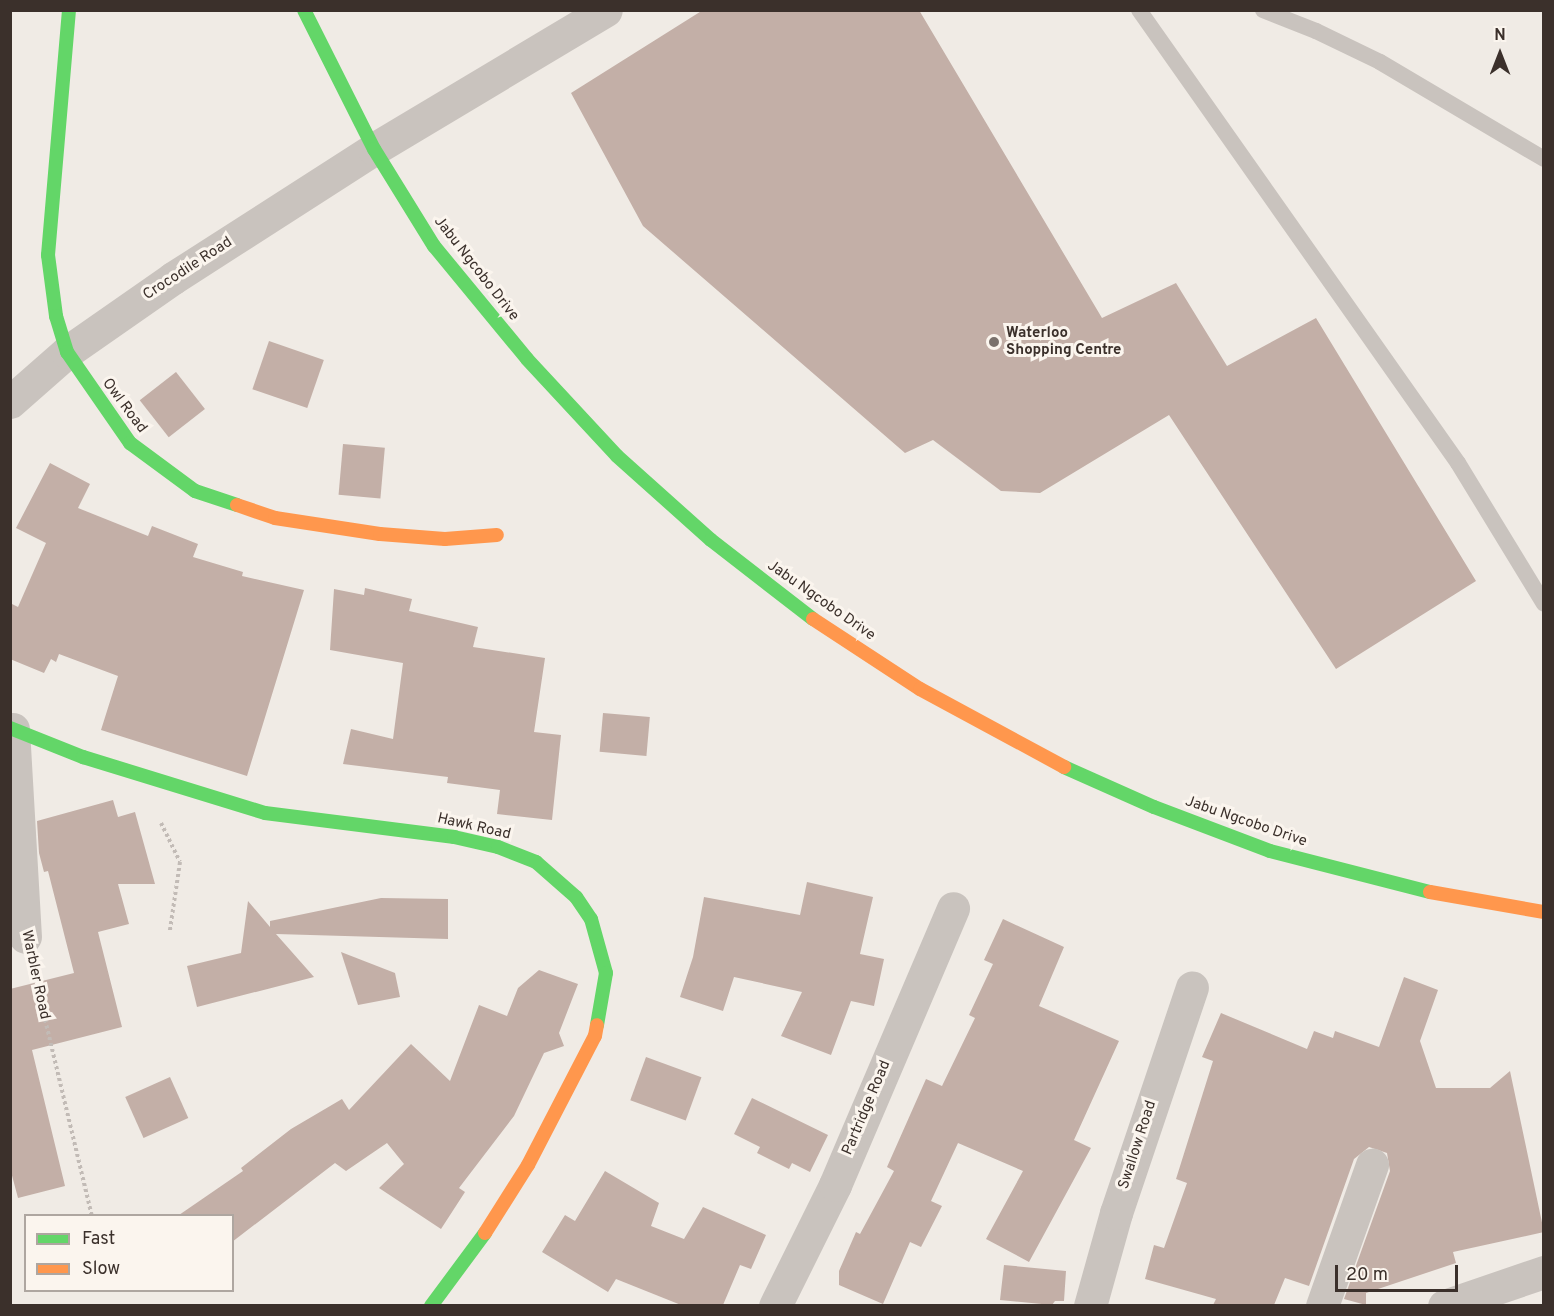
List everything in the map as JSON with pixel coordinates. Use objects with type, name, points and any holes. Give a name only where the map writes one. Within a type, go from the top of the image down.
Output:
[{"type":"street","name":"Owl Road","points":[[69,10],[48,255],[56,316],[67,352],[130,443],[195,491],[231,506],[320,527],[445,538],[497,535]]},
{"type":"street","name":"Jabu Ngcobo Drive","points":[[304,10],[374,149],[434,246],[527,359],[617,456],[711,540],[805,614],[920,689],[1035,754],[1154,807],[1270,851],[1407,888],[1544,912]]},
{"type":"street","name":"Crocodile Road","points":[[10,402],[67,352],[173,278],[374,149],[606,10]]},
{"type":"street","name":"Hawk Road","points":[[12,728],[136,774],[265,813],[454,837],[498,847],[536,862],[558,878],[591,919],[606,973],[595,1036],[577,1077],[528,1166],[474,1249],[431,1305]]},
{"type":"street","name":"Warbler Road","points":[[12,728],[25,937]]},
{"type":"street","name":"Partridge Road","points":[[775,1305],[835,1185],[953,908]]},
{"type":"street","name":"Swallow Road","points":[[1090,1305],[1116,1213],[1192,987]]},
{"type":"street","points":[[1322,1305],[1372,1165]]},
{"type":"street","points":[[1444,1305],[1544,1272]]},
{"type":"lane","points":[[1139,10],[1458,463],[1544,604]]},
{"type":"lane","points":[[1263,10],[1380,62],[1544,159]]},
{"type":"path","points":[[136,774],[180,862],[170,930]]},
{"type":"path","name":"Warbler Road","points":[[25,937],[93,1214]]},
{"type":"building","name":"Waterloo Shopping Centre","points":[[703,10],[919,10],[1102,318],[1176,283],[1227,366],[1316,318],[1476,581],[1336,669],[1169,415],[1040,493],[1001,491],[933,440],[905,453],[643,226],[571,93]]},
{"type":"building","points":[[269,341],[324,360],[307,408],[252,389]]},
{"type":"building","points":[[176,372],[205,409],[169,437],[140,400]]},
{"type":"building","points":[[343,444],[385,448],[380,498],[339,495]]},
{"type":"building","points":[[50,463],[90,484],[78,508],[148,536],[152,526],[198,544],[193,557],[243,572],[242,576],[304,590],[247,776],[101,730],[118,676],[59,654],[56,662],[51,659],[44,673],[10,659],[10,603],[18,607],[46,543],[16,528]]},
{"type":"building","points":[[365,588],[412,599],[409,611],[478,627],[473,647],[545,658],[534,732],[561,735],[552,820],[497,814],[500,790],[447,783],[448,777],[343,764],[351,729],[393,739],[403,663],[330,650],[334,589],[364,595]]},
{"type":"building","points":[[603,713],[650,717],[646,756],[600,752]]},
{"type":"building","points":[[113,800],[118,817],[135,812],[155,884],[118,884],[129,924],[98,932],[122,1027],[32,1050],[65,1186],[18,1198],[10,1168],[10,989],[74,973],[48,871],[44,872],[39,853],[37,821]]},
{"type":"building","points":[[807,882],[873,897],[860,954],[884,959],[874,1006],[851,1001],[831,1055],[781,1036],[802,992],[734,977],[723,1011],[680,997],[693,957],[704,897],[800,915]]},
{"type":"building","points":[[381,898],[448,899],[448,939],[276,934],[314,977],[197,1007],[187,966],[241,953],[248,901],[270,927],[270,921]]},
{"type":"building","points":[[1003,919],[1064,947],[1039,1006],[1119,1041],[1074,1140],[1091,1148],[1029,1262],[986,1239],[1023,1171],[958,1143],[931,1201],[942,1206],[921,1247],[910,1242],[883,1304],[839,1285],[839,1271],[856,1232],[860,1234],[894,1171],[887,1167],[926,1079],[942,1086],[975,1018],[969,1015],[993,964],[984,960]]},
{"type":"building","points":[[341,952],[395,973],[400,997],[358,1005]]},
{"type":"building","points":[[539,970],[578,984],[559,1033],[564,1046],[544,1053],[514,1116],[459,1188],[465,1192],[441,1229],[379,1188],[404,1164],[387,1143],[346,1171],[335,1163],[234,1240],[234,1214],[180,1214],[243,1171],[241,1168],[291,1129],[342,1099],[349,1110],[411,1044],[450,1081],[479,1005],[507,1016],[518,988]]},
{"type":"building","points":[[1404,977],[1438,990],[1420,1041],[1436,1088],[1490,1088],[1510,1071],[1544,1232],[1453,1252],[1456,1263],[1366,1293],[1366,1305],[1344,1299],[1390,1171],[1387,1153],[1369,1147],[1354,1159],[1309,1286],[1285,1278],[1274,1305],[1213,1305],[1216,1299],[1145,1279],[1154,1245],[1164,1248],[1187,1183],[1176,1179],[1213,1061],[1202,1057],[1221,1013],[1307,1049],[1314,1031],[1333,1038],[1335,1031],[1379,1047]]},
{"type":"building","points":[[646,1057],[701,1077],[686,1120],[630,1100]]},
{"type":"building","points":[[170,1077],[188,1118],[144,1138],[125,1097]]},
{"type":"building","points":[[752,1098],[828,1135],[810,1172],[792,1163],[789,1169],[757,1153],[760,1147],[734,1134]]},
{"type":"building","points":[[605,1171],[659,1203],[651,1226],[684,1239],[703,1207],[766,1235],[751,1269],[740,1265],[723,1305],[681,1305],[616,1279],[608,1292],[542,1252],[565,1215],[575,1221]]},
{"type":"building","points":[[1004,1265],[1066,1271],[1064,1301],[1055,1301],[1052,1305],[1000,1300]]},
{"type":"traffic: fast","points":[[69,10],[48,255],[56,316],[67,352],[130,443],[195,491],[237,505]]},
{"type":"traffic: fast","points":[[304,10],[374,149],[434,246],[527,359],[617,456],[711,540],[813,619]]},
{"type":"traffic: fast","points":[[10,728],[83,757],[265,813],[454,837],[498,847],[536,862],[576,897],[591,919],[606,973],[597,1025]]},
{"type":"traffic: fast","points":[[1064,767],[1154,807],[1270,851],[1430,892]]},
{"type":"traffic: fast","points":[[431,1306],[485,1233]]},
{"type":"traffic: slow","points":[[237,505],[275,518],[380,534],[445,539],[497,535]]},
{"type":"traffic: slow","points":[[813,619],[920,689],[1064,767]]},
{"type":"traffic: slow","points":[[1430,892],[1544,912]]},
{"type":"traffic: slow","points":[[485,1233],[528,1165],[595,1036],[597,1025]]},
{"type":"place","name":"Waterloo Shopping Centre","points":[[994,342]]}]
